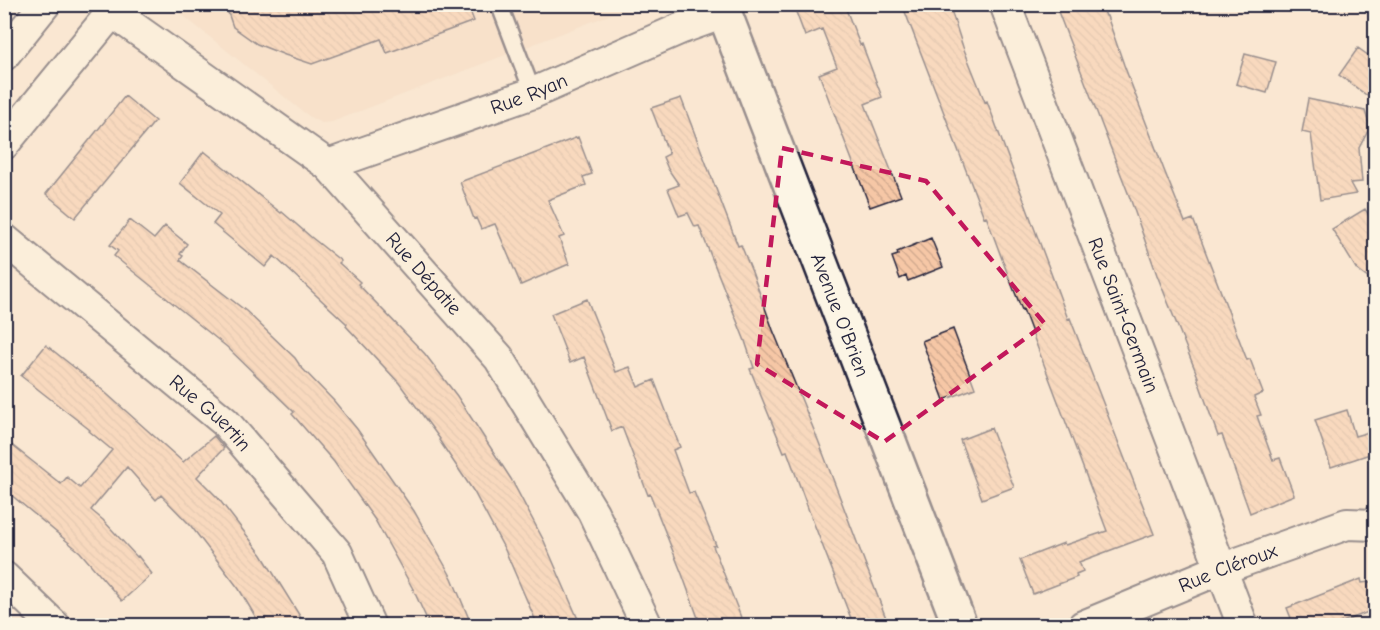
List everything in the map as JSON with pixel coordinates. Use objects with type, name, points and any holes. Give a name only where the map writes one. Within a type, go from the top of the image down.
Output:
[{"type":"street","points":[[4,55],[45,4]]},
{"type":"street","name":"Rue Saint-Germain","points":[[1005,4],[1243,626]]},
{"type":"street","points":[[4,144],[108,8]]},
{"type":"street","name":"Rue Dépatie","points":[[108,8],[328,165],[499,358],[593,512],[647,626]]},
{"type":"street","name":"Rue Ryan","points":[[328,165],[533,93],[722,9]]},
{"type":"street","name":"Avenue O'Brien","points":[[722,9],[960,626]]},
{"type":"street","name":"Rue Guertin","points":[[4,239],[225,422],[337,553],[370,626]]},
{"type":"street","name":"Rue Cléroux","points":[[1083,626],[1221,569],[1347,524],[1376,525]]},
{"type":"street","points":[[4,577],[55,626]]},
{"type":"lane","points":[[499,4],[533,93]]},
{"type":"highlighted area","points":[[782,148],[926,181],[1045,324],[884,442],[757,364]]},
{"type":"shaded area","points":[[170,5],[635,5],[332,122],[322,123],[302,111]]},
{"type":"building","points":[[225,4],[467,4],[474,21],[387,53],[381,39],[312,64],[257,44],[233,27]]},
{"type":"building","points":[[793,4],[844,4],[882,97],[865,104],[901,196],[870,207],[819,74],[837,67],[822,29],[805,36]]},
{"type":"building","points":[[902,4],[949,4],[963,47],[985,102],[987,101],[1068,319],[1070,318],[1154,534],[1079,562],[1083,571],[1076,574],[1077,577],[1033,594],[1020,560],[1064,543],[1065,545],[1107,531],[1023,309],[986,216],[984,217]]},
{"type":"building","points":[[1069,4],[1101,4],[1107,16],[1185,222],[1193,219],[1247,360],[1250,359],[1263,393],[1254,397],[1261,415],[1257,416],[1273,460],[1280,458],[1294,495],[1250,513],[1222,435],[1218,436],[1198,377],[1057,9]]},
{"type":"building","points":[[1358,48],[1376,61],[1376,102],[1339,75]]},
{"type":"building","points":[[1245,54],[1276,62],[1267,93],[1236,84]]},
{"type":"building","points":[[125,96],[155,121],[75,218],[46,194]]},
{"type":"building","points":[[681,98],[738,246],[741,245],[752,272],[889,626],[854,626],[787,451],[784,452],[750,369],[754,368],[745,341],[699,226],[695,227],[688,213],[679,216],[668,189],[679,185],[663,157],[669,154],[651,108]]},
{"type":"building","points":[[1308,99],[1365,111],[1369,124],[1359,148],[1362,182],[1350,183],[1356,194],[1320,200],[1311,134],[1302,132]]},
{"type":"building","points":[[578,137],[592,174],[583,177],[586,185],[548,200],[564,236],[559,238],[569,264],[521,285],[495,224],[481,229],[476,218],[474,219],[460,182]]},
{"type":"building","points":[[204,151],[341,261],[339,263],[360,282],[358,284],[425,354],[457,396],[511,479],[544,541],[581,626],[538,626],[505,550],[474,492],[440,439],[399,383],[346,326],[347,324],[274,256],[265,267],[213,224],[220,215],[180,183]]},
{"type":"building","points":[[1365,209],[1376,226],[1376,284],[1357,270],[1332,229]]},
{"type":"building","points":[[130,220],[154,239],[165,226],[187,244],[180,254],[183,256],[180,260],[246,311],[295,358],[334,401],[357,429],[414,511],[452,578],[472,626],[430,626],[413,589],[375,520],[334,462],[292,414],[294,412],[227,347],[114,256],[118,251],[110,245]]},
{"type":"building","points":[[931,238],[943,267],[908,281],[906,276],[900,279],[892,257],[898,255],[897,252]]},
{"type":"building","points":[[587,299],[616,372],[630,367],[638,387],[654,380],[680,447],[673,450],[689,493],[694,492],[716,545],[713,546],[742,620],[729,626],[701,626],[622,427],[612,431],[584,357],[570,363],[551,314]]},
{"type":"building","points":[[953,329],[975,388],[944,400],[922,341]]},
{"type":"building","points":[[46,345],[99,387],[183,462],[214,436],[224,448],[197,477],[218,498],[262,555],[306,626],[261,626],[239,589],[191,526],[161,495],[156,500],[127,467],[91,510],[138,556],[152,574],[122,601],[80,552],[4,489],[4,439],[61,484],[67,477],[80,488],[112,450],[21,376]]},
{"type":"building","points":[[1347,410],[1355,436],[1376,430],[1376,452],[1331,467],[1315,420]]},
{"type":"building","points":[[991,428],[1014,487],[982,499],[960,440]]},
{"type":"building","points":[[1361,579],[1362,583],[1376,581],[1376,609],[1332,626],[1294,626],[1287,608]]}]
